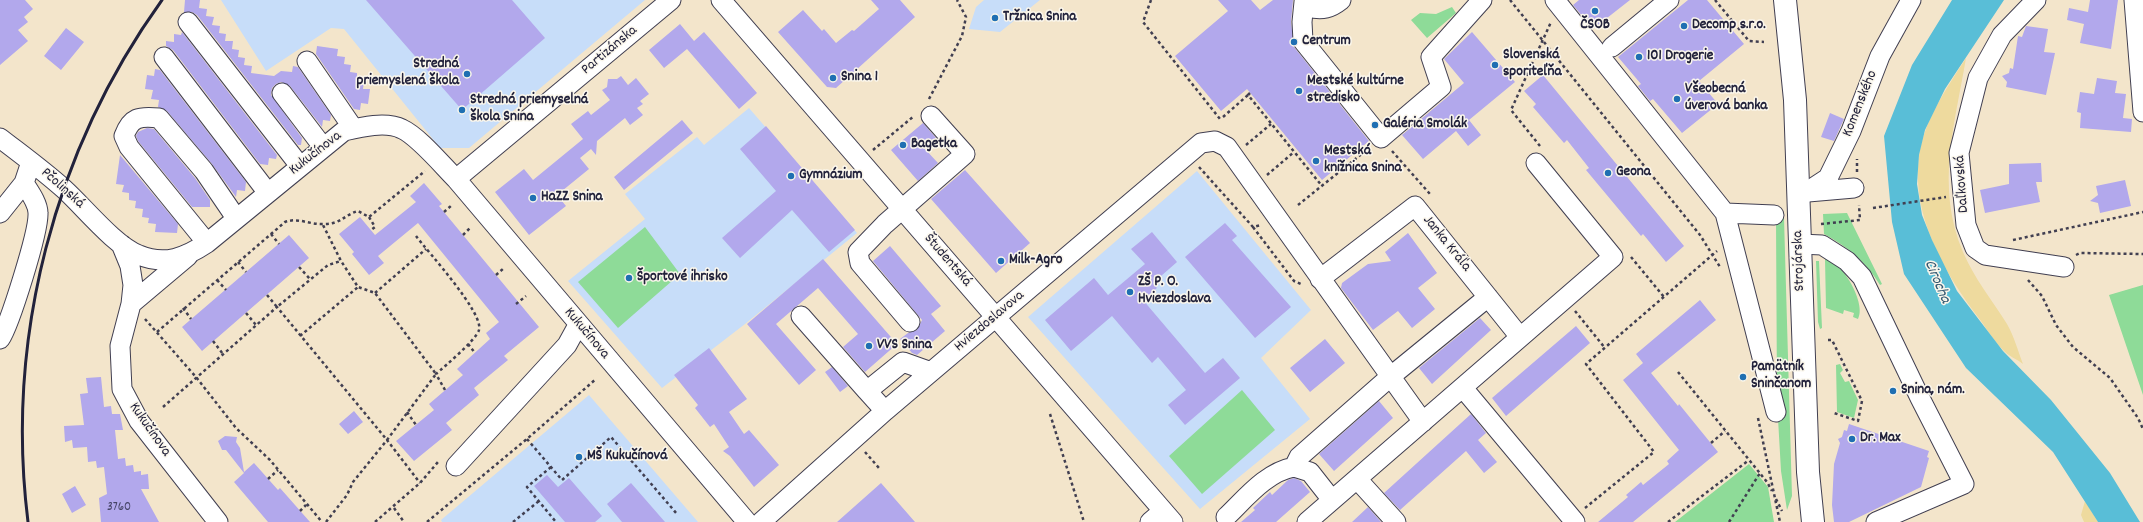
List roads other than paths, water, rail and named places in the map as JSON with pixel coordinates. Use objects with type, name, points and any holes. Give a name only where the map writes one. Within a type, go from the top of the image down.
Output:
[{"type":"main road","name":"Strojárska","points":[[1785,0],[1803,195],[1800,244],[1808,472],[1813,522]]},
{"type":"street","name":"Partizánska","points":[[456,179],[671,0]]},
{"type":"street","name":"Študentská","points":[[721,0],[995,318],[1162,518]]},
{"type":"street","points":[[1341,0],[1331,7],[1318,10],[1307,4],[1302,22],[1303,41],[1381,138],[1441,87],[1431,57],[1482,0]]},
{"type":"street","points":[[1612,47],[1670,0]]},
{"type":"street","name":"Komenského","points":[[1803,195],[1828,178],[1851,131],[1880,56],[1911,0]]},
{"type":"street","name":"Daľkovská","points":[[2036,0],[2002,35],[1978,78],[1959,152],[1962,196],[1966,225],[1975,248],[1985,255],[2064,267]]},
{"type":"street","points":[[2134,0],[2143,112]]},
{"type":"street","points":[[1557,3],[1606,62],[1725,213],[1776,412]]},
{"type":"street","points":[[188,22],[300,166]]},
{"type":"street","points":[[164,57],[268,193]]},
{"type":"street","points":[[307,61],[353,128]]},
{"type":"street","points":[[282,93],[323,147]]},
{"type":"street","points":[[910,322],[860,263],[858,252],[902,209],[966,154],[925,111]]},
{"type":"street","points":[[207,242],[129,147],[124,136],[128,125],[142,116],[159,118],[204,171],[236,218]]},
{"type":"street","name":"Kukučínova","points":[[121,244],[138,255],[148,258],[173,259],[189,255],[344,131],[370,124],[402,128],[427,148],[456,179],[578,325],[747,522]]},
{"type":"street","name":"Pčolinská","points":[[0,138],[64,189],[121,244]]},
{"type":"street","name":"Hviezdoslavova","points":[[761,522],[885,411],[1201,144],[1215,142],[1230,152],[1254,185],[1313,282]]},
{"type":"street","points":[[1307,522],[1613,257],[1538,155]]},
{"type":"street","points":[[0,213],[24,183],[30,162]]},
{"type":"street","points":[[0,339],[8,323],[34,239],[38,213],[32,195],[24,183]]},
{"type":"street","points":[[1803,195],[1854,188]]},
{"type":"street","name":"Janka Kráľa","points":[[1313,282],[1416,206],[1520,337]]},
{"type":"street","points":[[1725,213],[1774,215]]},
{"type":"street","name":"Kukučínova","points":[[121,244],[130,266],[133,285],[131,304],[120,346],[122,388],[139,421],[218,522]]},
{"type":"street","points":[[1800,244],[1822,245],[1847,261],[1862,277],[1920,398],[1964,484],[1876,522]]},
{"type":"street","points":[[131,304],[189,255]]},
{"type":"street","points":[[1313,282],[1390,377],[1422,422]]},
{"type":"street","points":[[1294,467],[1299,457],[1390,377],[1488,297]]},
{"type":"street","points":[[801,316],[885,411]]},
{"type":"street","points":[[456,466],[567,345],[578,325]]},
{"type":"street","points":[[868,391],[903,362],[931,372]]},
{"type":"street","points":[[1463,388],[1573,520]]},
{"type":"street","points":[[1226,518],[1270,476],[1284,469],[1294,467],[1310,472],[1332,500]]},
{"type":"street","points":[[1357,479],[1396,522]]},
{"type":"water","name":"Cirocha","points":[[1952,0],[2004,0],[1945,89],[1925,130],[1919,155],[1917,184],[1922,215],[1932,240],[1957,291],[2003,351],[2051,400],[2110,473],[2140,522],[2098,522],[2053,452],[1966,368],[1904,274],[1892,222],[1884,136],[1912,65]]},
{"type":"railway","points":[[28,522],[23,453],[24,384],[32,316],[46,248],[66,183],[92,119],[124,58],[162,0]]},
{"type":"place","name":"ČSOB","points":[[1595,11]]},
{"type":"place","name":"Tržnica Snina","points":[[995,18]]},
{"type":"place","name":"Decomp s.r.o.","points":[[1684,26]]},
{"type":"place","name":"Centrum","points":[[1294,42]]},
{"type":"place","name":"101 Drogerie","points":[[1639,57]]},
{"type":"place","name":"Slovenská sporiteľňa","points":[[1495,65]]},
{"type":"place","name":"Stredná priemyslená škola","points":[[467,74]]},
{"type":"place","name":"Snina 1","points":[[833,78]]},
{"type":"place","name":"Mestské kultúrne stredisko","points":[[1299,91]]},
{"type":"place","name":"Všeobecná úverová banka","points":[[1677,99]]},
{"type":"place","name":"Stredná priemyselná škola Snina","points":[[462,110]]},
{"type":"place","name":"Galéria Smolák","points":[[1375,125]]},
{"type":"place","name":"Bagetka","points":[[903,145]]},
{"type":"place","name":"Mestská knižnica Snina","points":[[1316,161]]},
{"type":"place","name":"Geona","points":[[1608,173]]},
{"type":"place","name":"Gymnázium","points":[[791,176]]},
{"type":"place","name":"HaZZ Snina","points":[[533,198]]},
{"type":"place","name":"Milk-Agro","points":[[1001,261]]},
{"type":"place","name":"Športové ihrisko","points":[[629,278]]},
{"type":"place","name":"ZŠ P. O. Hviezdoslava","points":[[1130,292]]},
{"type":"place","name":"VVS Snina","points":[[869,346]]},
{"type":"place","name":"Pamätník Sninčanom","points":[[1743,377]]},
{"type":"place","name":"Snina, nám.","points":[[1893,391]]},
{"type":"place","name":"Dr. Max","points":[[1852,439]]},
{"type":"place","name":"MŠ Kukučínová","points":[[579,457]]}]
